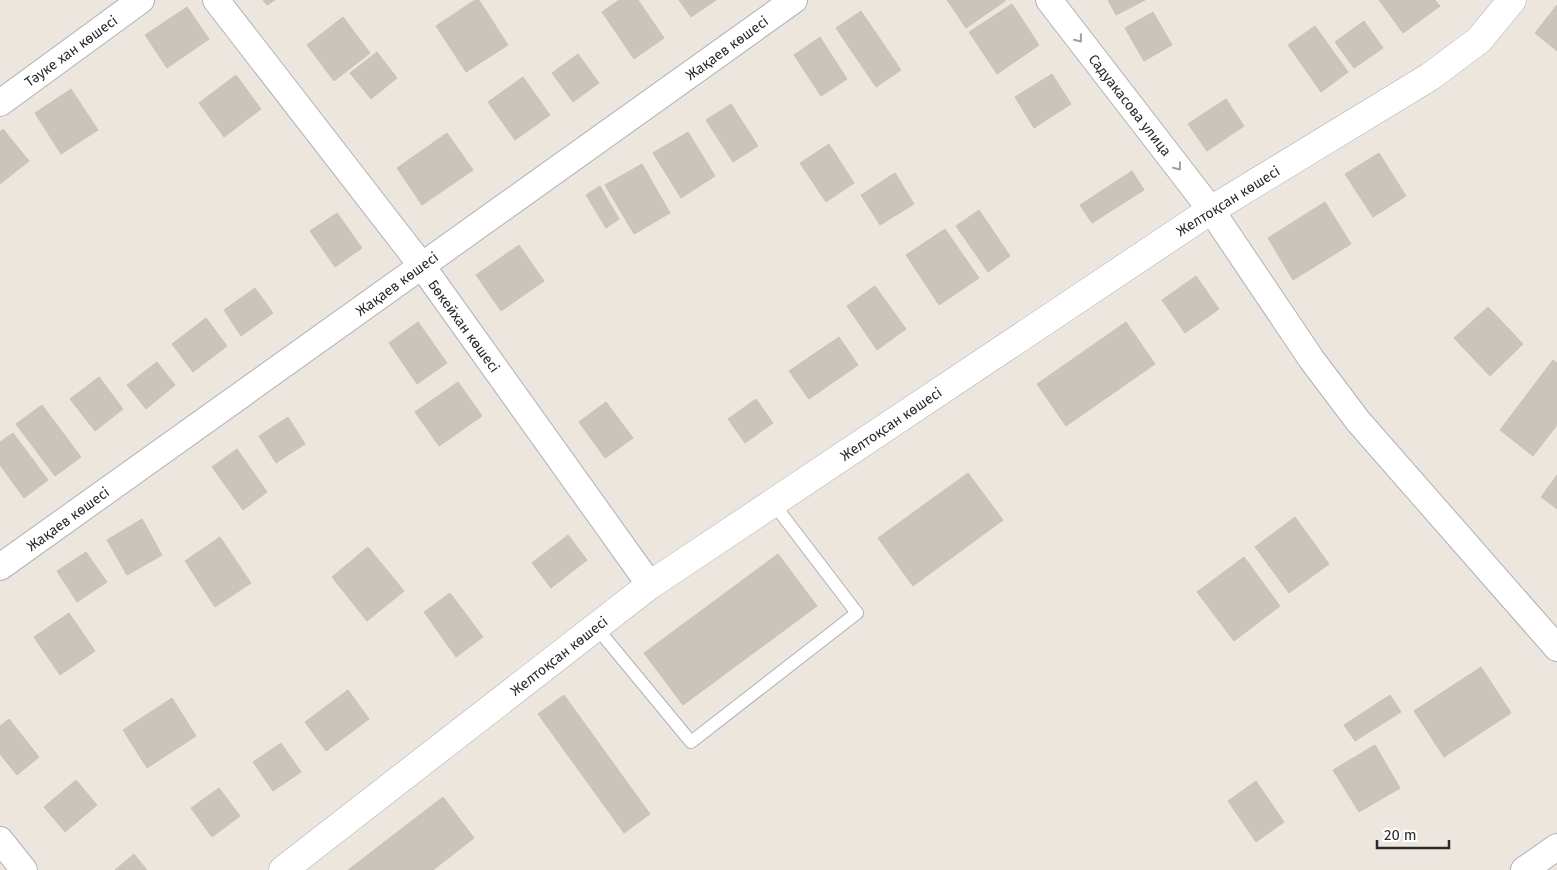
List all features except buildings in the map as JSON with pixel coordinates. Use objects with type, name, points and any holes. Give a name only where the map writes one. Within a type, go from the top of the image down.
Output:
[{"type":"street","name":"Тәуке хан көшесі","points":[[0,103],[141,0]]},
{"type":"street","name":"Бөкейхан көшесі","points":[[216,0],[422,266],[650,585]]},
{"type":"street","name":"Жақаев көшесі","points":[[0,567],[794,0]]},
{"type":"street","name":"Садуакасова улица","points":[[1049,0],[1211,210],[1312,360],[1358,421],[1557,648]]},
{"type":"street","name":"Желтоқсан көшесі","points":[[282,870],[650,585],[1211,210],[1431,76],[1479,40],[1512,0]]},
{"type":"street","points":[[0,840],[24,870]]},
{"type":"street","points":[[1524,870],[1557,847]]},
{"type":"lane","points":[[596,627],[691,742],[858,613],[773,503]]}]
